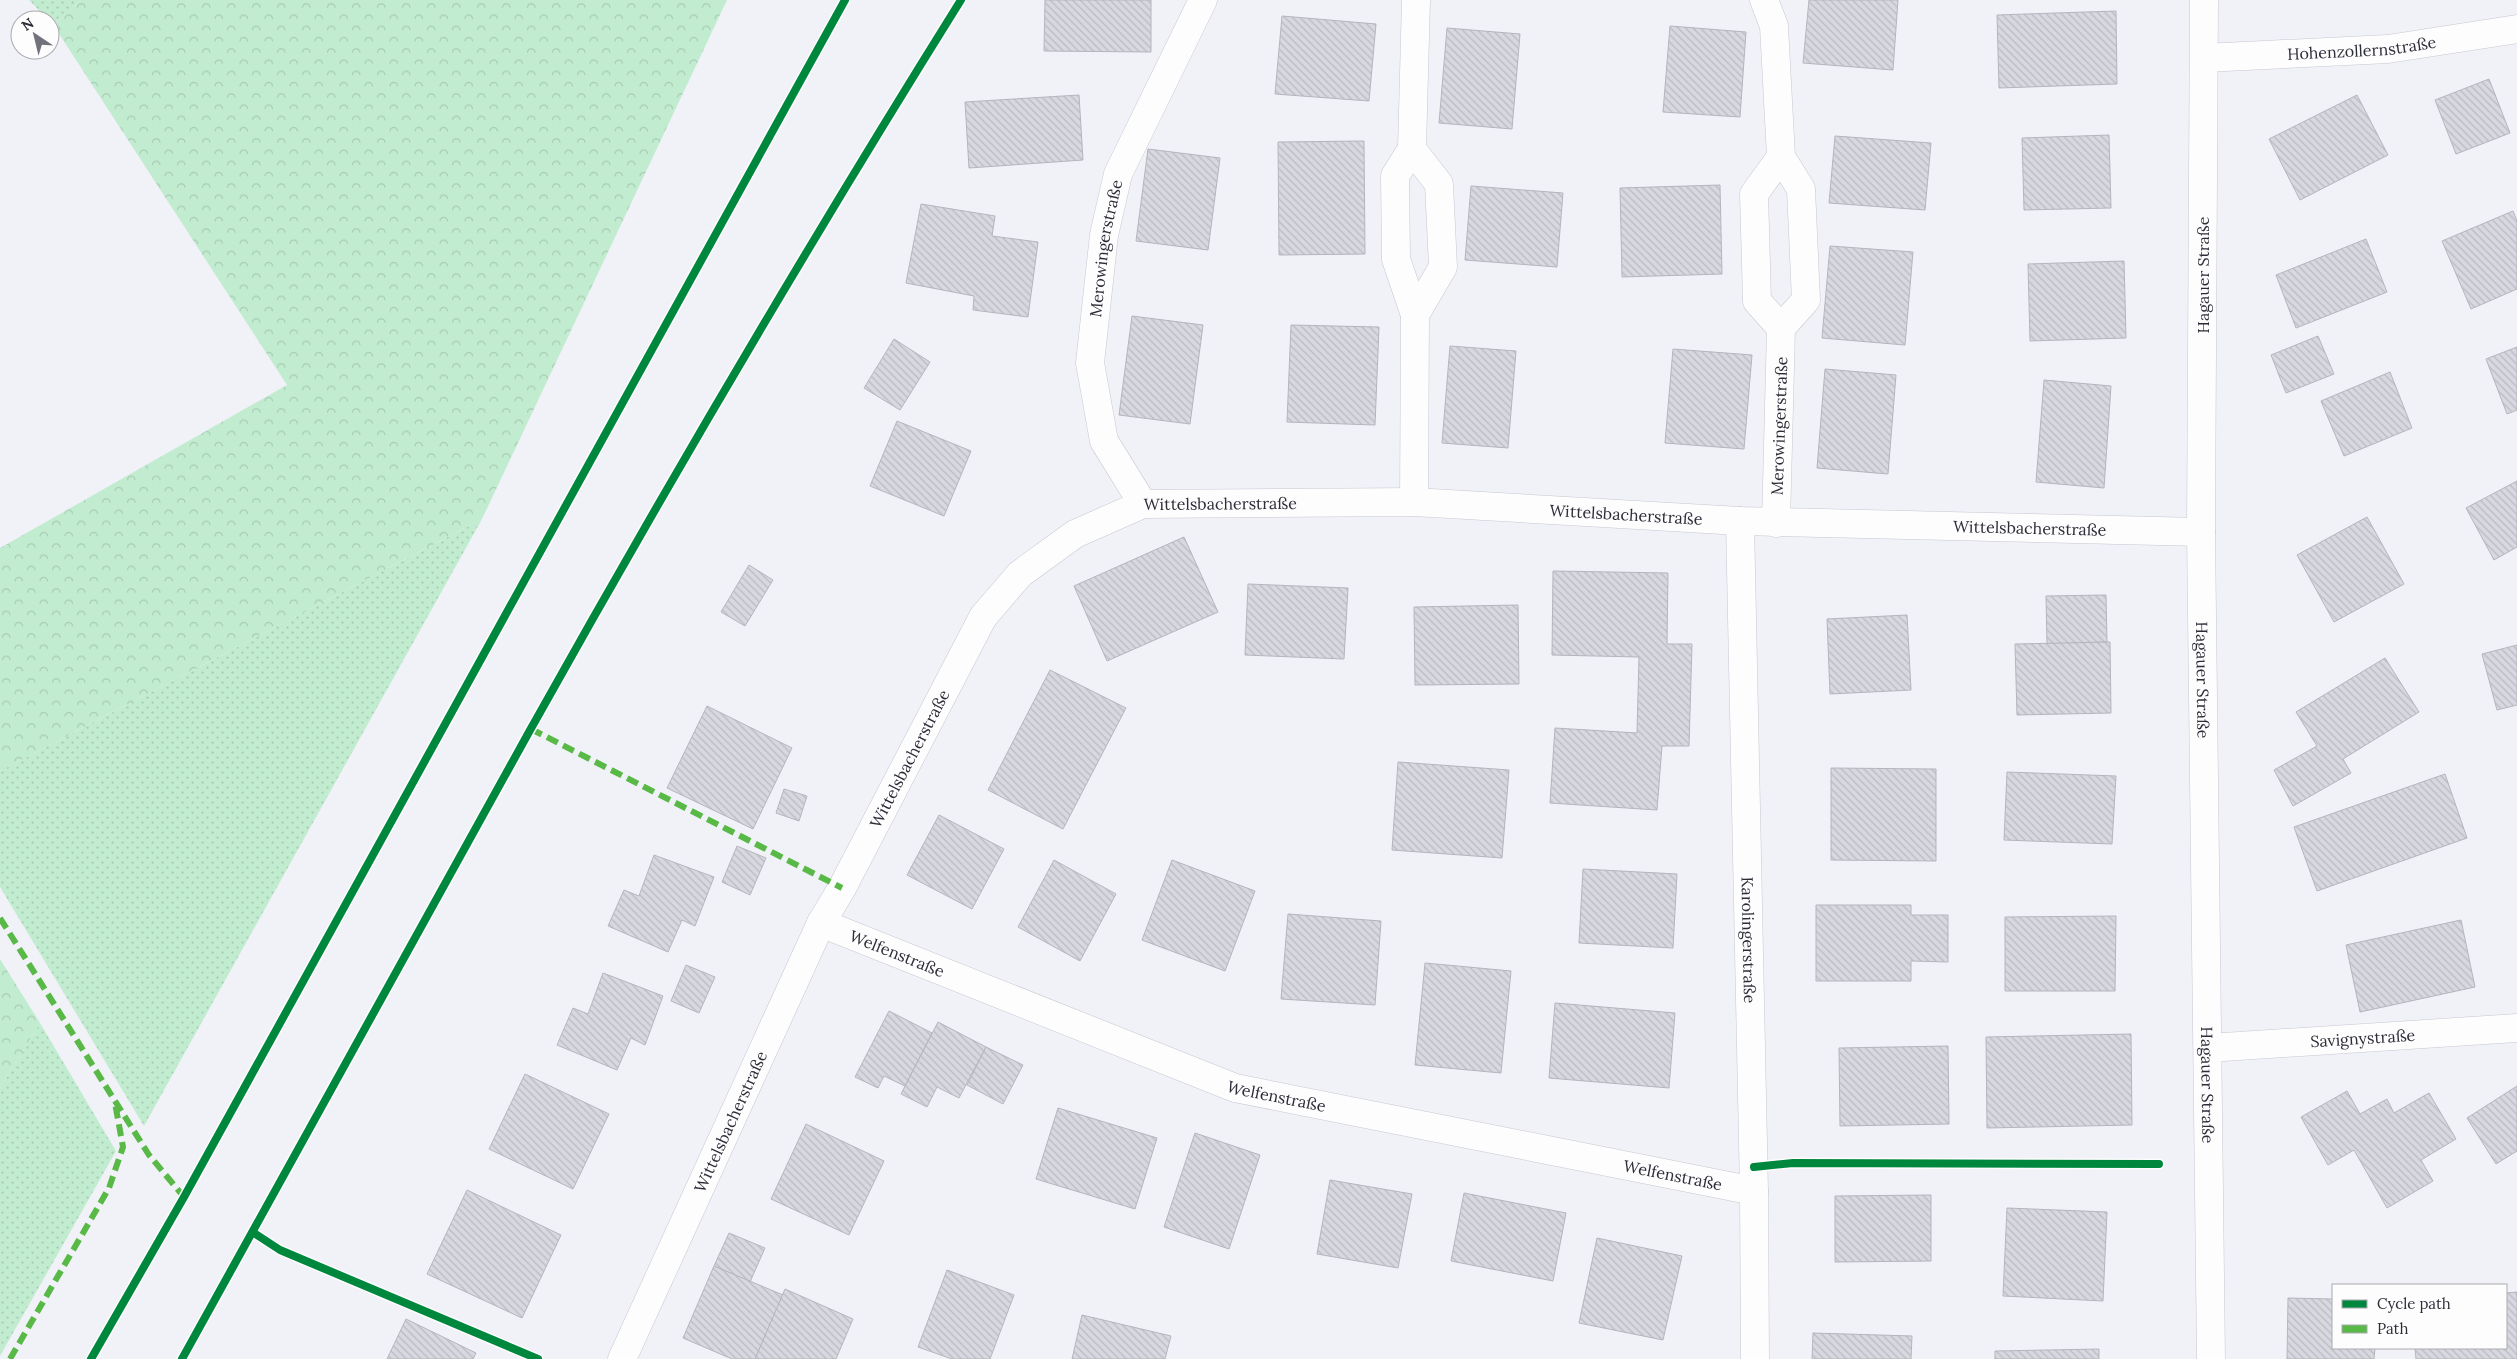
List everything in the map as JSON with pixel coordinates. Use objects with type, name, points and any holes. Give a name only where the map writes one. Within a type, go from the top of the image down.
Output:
[{"type":"street","name":"Merowingerstraße","points":[[1143,504],[1104,441],[1090,363],[1104,235],[1118,174],[1203,0]]},
{"type":"street","points":[[1414,502],[1415,315],[1396,259],[1395,176],[1412,149],[1416,0]]},
{"type":"street","points":[[1764,0],[1774,26],[1781,157],[1801,189],[1806,300],[1781,328],[1757,301],[1754,194],[1781,157]]},
{"type":"street","name":"Hagauer Straße","points":[[2204,0],[2201,532],[2210,1359]]},
{"type":"street","name":"Hohenzollernstraße","points":[[2204,58],[2388,49],[2517,29]]},
{"type":"street","points":[[1412,149],[1439,184],[1443,268],[1415,315]]},
{"type":"street","name":"Merowingerstraße","points":[[1776,523],[1781,328]]},
{"type":"street","name":"Wittelsbacherstraße","points":[[622,1359],[821,923],[842,888],[983,617],[1020,574],[1075,534],[1143,504],[1414,502],[1776,523],[2201,532]]},
{"type":"street","name":"Karolingerstraße","points":[[1740,521],[1754,1191],[1754,1359]]},
{"type":"street","name":"Welfenstraße","points":[[821,923],[1234,1088],[1754,1191]]},
{"type":"street","name":"Savignystraße","points":[[2208,1048],[2517,1028]]},
{"type":"green space","points":[[29,0],[81,0],[60,20],[60,10],[39,10]]},
{"type":"green space","points":[[81,0],[727,0],[482,519],[0,771],[0,548],[287,385],[60,35],[60,20]]},
{"type":"green space","points":[[482,519],[144,1126],[0,887],[0,771]]},
{"type":"green space","points":[[0,959],[40,1023],[0,1088]]},
{"type":"green space","points":[[40,1023],[116,1151],[0,1356],[0,1088]]},
{"type":"building","points":[[1045,0],[1151,0],[1151,52],[1044,51]]},
{"type":"building","points":[[1809,0],[1898,0],[1893,70],[1803,63]]},
{"type":"building","points":[[2116,11],[2117,84],[1999,88],[1997,15]]},
{"type":"building","points":[[1282,16],[1376,24],[1369,101],[1275,94]]},
{"type":"building","points":[[1670,26],[1746,32],[1740,117],[1663,112]]},
{"type":"building","points":[[1447,28],[1520,34],[1512,129],[1439,123]]},
{"type":"building","points":[[2489,79],[2510,133],[2456,154],[2435,100]]},
{"type":"building","points":[[1079,95],[1083,160],[969,168],[965,102]]},
{"type":"building","points":[[2357,95],[2388,155],[2300,200],[2269,139]]},
{"type":"building","points":[[2109,135],[2111,208],[2024,210],[2022,138]]},
{"type":"building","points":[[1835,136],[1931,143],[1925,210],[1829,203]]},
{"type":"building","points":[[1364,141],[1365,254],[1279,255],[1278,142]]},
{"type":"building","points":[[1148,149],[1220,158],[1208,250],[1136,241]]},
{"type":"building","points":[[1720,185],[1722,274],[1622,277],[1620,188]]},
{"type":"building","points":[[1471,186],[1563,193],[1557,267],[1465,260]]},
{"type":"building","points":[[921,204],[995,216],[992,236],[1038,242],[1028,317],[973,310],[974,296],[906,283]]},
{"type":"building","points":[[2513,211],[2517,221],[2517,289],[2471,309],[2442,241]]},
{"type":"building","points":[[2366,239],[2387,292],[2296,328],[2276,275]]},
{"type":"building","points":[[1830,246],[1913,252],[1905,345],[1822,338]]},
{"type":"building","points":[[2124,261],[2126,338],[2030,341],[2028,264]]},
{"type":"building","points":[[1132,316],[1203,325],[1190,424],[1119,415]]},
{"type":"building","points":[[1291,325],[1379,327],[1375,425],[1287,422]]},
{"type":"building","points":[[2318,336],[2334,374],[2286,393],[2271,355]]},
{"type":"building","points":[[894,339],[930,362],[900,410],[864,388]]},
{"type":"building","points":[[1450,346],[1516,351],[1508,448],[1442,443]]},
{"type":"building","points":[[2517,347],[2517,410],[2507,414],[2486,359]]},
{"type":"building","points":[[1673,349],[1752,355],[1744,449],[1665,443]]},
{"type":"building","points":[[1825,369],[1896,375],[1888,474],[1817,468]]},
{"type":"building","points":[[2390,372],[2412,428],[2344,456],[2321,401]]},
{"type":"building","points":[[2044,380],[2111,386],[2104,488],[2036,482]]},
{"type":"building","points":[[897,421],[971,451],[944,516],[870,486]]},
{"type":"building","points":[[2517,481],[2517,547],[2494,560],[2466,508]]},
{"type":"building","points":[[2367,517],[2404,584],[2334,622],[2297,555]]},
{"type":"building","points":[[1184,537],[1218,612],[1107,661],[1074,586]]},
{"type":"building","points":[[749,565],[773,580],[745,626],[721,612]]},
{"type":"building","points":[[1553,571],[1668,573],[1667,644],[1692,644],[1689,746],[1662,746],[1657,810],[1550,803],[1555,728],[1637,733],[1639,657],[1552,655]]},
{"type":"building","points":[[1248,584],[1348,588],[1344,659],[1245,655]]},
{"type":"building","points":[[2106,595],[2107,642],[2047,644],[2046,596]]},
{"type":"building","points":[[1518,605],[1519,684],[1415,685],[1414,607]]},
{"type":"building","points":[[1907,615],[1911,690],[1830,694],[1827,619]]},
{"type":"building","points":[[2110,642],[2111,713],[2017,715],[2015,644]]},
{"type":"building","points":[[2517,645],[2517,705],[2497,710],[2482,654]]},
{"type":"building","points":[[2385,658],[2419,712],[2343,759],[2351,773],[2293,806],[2274,770],[2317,746],[2296,712]]},
{"type":"building","points":[[1050,670],[1126,708],[1063,829],[988,790]]},
{"type":"building","points":[[707,706],[792,748],[753,829],[667,788]]},
{"type":"building","points":[[1398,762],[1509,770],[1502,858],[1392,850]]},
{"type":"building","points":[[1831,768],[1936,769],[1936,861],[1831,860]]},
{"type":"building","points":[[2007,772],[2116,776],[2112,844],[2004,840]]},
{"type":"building","points":[[2445,774],[2467,838],[2317,891],[2294,827]]},
{"type":"building","points":[[784,789],[807,796],[799,821],[776,813]]},
{"type":"building","points":[[939,815],[1004,849],[972,909],[907,875]]},
{"type":"building","points":[[737,846],[766,858],[750,895],[722,882]]},
{"type":"building","points":[[654,855],[714,877],[695,926],[682,920],[668,952],[608,926],[624,890],[639,896]]},
{"type":"building","points":[[1054,860],[1116,894],[1080,961],[1018,927]]},
{"type":"building","points":[[1172,860],[1255,891],[1225,971],[1142,940]]},
{"type":"building","points":[[1583,869],[1677,874],[1673,948],[1579,943]]},
{"type":"building","points":[[1816,905],[1911,905],[1911,915],[1948,915],[1948,962],[1911,961],[1911,981],[1816,981]]},
{"type":"building","points":[[1288,914],[1381,921],[1375,1005],[1281,999]]},
{"type":"building","points":[[2116,916],[2115,991],[2005,991],[2005,917]]},
{"type":"building","points":[[2461,920],[2475,987],[2360,1012],[2346,945]]},
{"type":"building","points":[[1425,963],[1511,971],[1501,1073],[1415,1065]]},
{"type":"building","points":[[686,965],[715,977],[699,1013],[671,1001]]},
{"type":"building","points":[[603,973],[663,996],[645,1045],[631,1038],[617,1070],[557,1045],[573,1008],[588,1014]]},
{"type":"building","points":[[1555,1003],[1675,1013],[1669,1088],[1549,1078]]},
{"type":"building","points":[[889,1011],[932,1033],[905,1086],[884,1076],[878,1088],[855,1077]]},
{"type":"building","points":[[938,1022],[986,1047],[959,1098],[937,1087],[927,1107],[901,1094]]},
{"type":"building","points":[[2131,1034],[2132,1125],[1987,1128],[1986,1037]]},
{"type":"building","points":[[1948,1046],[1949,1124],[1840,1126],[1839,1048]]},
{"type":"building","points":[[986,1047],[1023,1065],[1003,1104],[967,1085]]},
{"type":"building","points":[[525,1074],[609,1114],[573,1189],[489,1149]]},
{"type":"building","points":[[2517,1086],[2517,1151],[2496,1164],[2467,1118]]},
{"type":"building","points":[[2347,1091],[2360,1114],[2387,1099],[2394,1113],[2429,1093],[2456,1139],[2421,1160],[2433,1181],[2387,1208],[2354,1150],[2328,1165],[2301,1117]]},
{"type":"building","points":[[1058,1108],[1157,1138],[1135,1209],[1036,1179]]},
{"type":"building","points":[[806,1124],[884,1161],[849,1235],[771,1199]]},
{"type":"building","points":[[1195,1133],[1260,1155],[1229,1249],[1164,1227]]},
{"type":"building","points":[[1330,1180],[1412,1194],[1398,1268],[1317,1254]]},
{"type":"building","points":[[467,1190],[561,1235],[522,1318],[427,1274]]},
{"type":"building","points":[[1464,1193],[1566,1213],[1553,1281],[1451,1261]]},
{"type":"building","points":[[1931,1195],[1931,1261],[1835,1262],[1835,1196]]},
{"type":"building","points":[[2007,1208],[2107,1212],[2103,1301],[2003,1296]]},
{"type":"building","points":[[729,1233],[765,1248],[750,1282],[714,1266]]},
{"type":"building","points":[[1597,1238],[1682,1256],[1663,1340],[1579,1323]]},
{"type":"building","points":[[714,1266],[783,1295],[755,1359],[732,1359],[683,1338]]},
{"type":"building","points":[[947,1270],[1014,1295],[990,1359],[952,1359],[918,1347]]},
{"type":"building","points":[[785,1289],[853,1319],[836,1359],[755,1359]]},
{"type":"building","points":[[2517,1292],[2517,1359],[2416,1359],[2415,1349],[2507,1349],[2507,1293]]},
{"type":"building","points":[[2288,1298],[2332,1299],[2332,1349],[2375,1349],[2374,1359],[2287,1359]]},
{"type":"building","points":[[1082,1315],[1171,1336],[1165,1359],[1072,1359]]},
{"type":"building","points":[[406,1319],[476,1353],[473,1359],[387,1359]]},
{"type":"building","points":[[1813,1333],[1912,1336],[1911,1359],[1812,1359]]},
{"type":"building","points":[[2099,1349],[2099,1359],[1995,1359],[1995,1351]]},
{"type":"marked path","points":[[531,729],[842,888]]},
{"type":"marked path","points":[[0,918],[149,1155],[184,1197]]},
{"type":"marked path","points":[[10,1359],[109,1188],[123,1147],[115,1103]]},
{"type":"cycle path","points":[[91,1359],[184,1197],[845,0]]},
{"type":"cycle path","points":[[182,1359],[529,732],[634,547],[740,363],[961,0]]},
{"type":"cycle path","points":[[1754,1167],[1793,1163],[2159,1164]]},
{"type":"cycle path","points":[[254,1233],[280,1250],[538,1359]]}]
